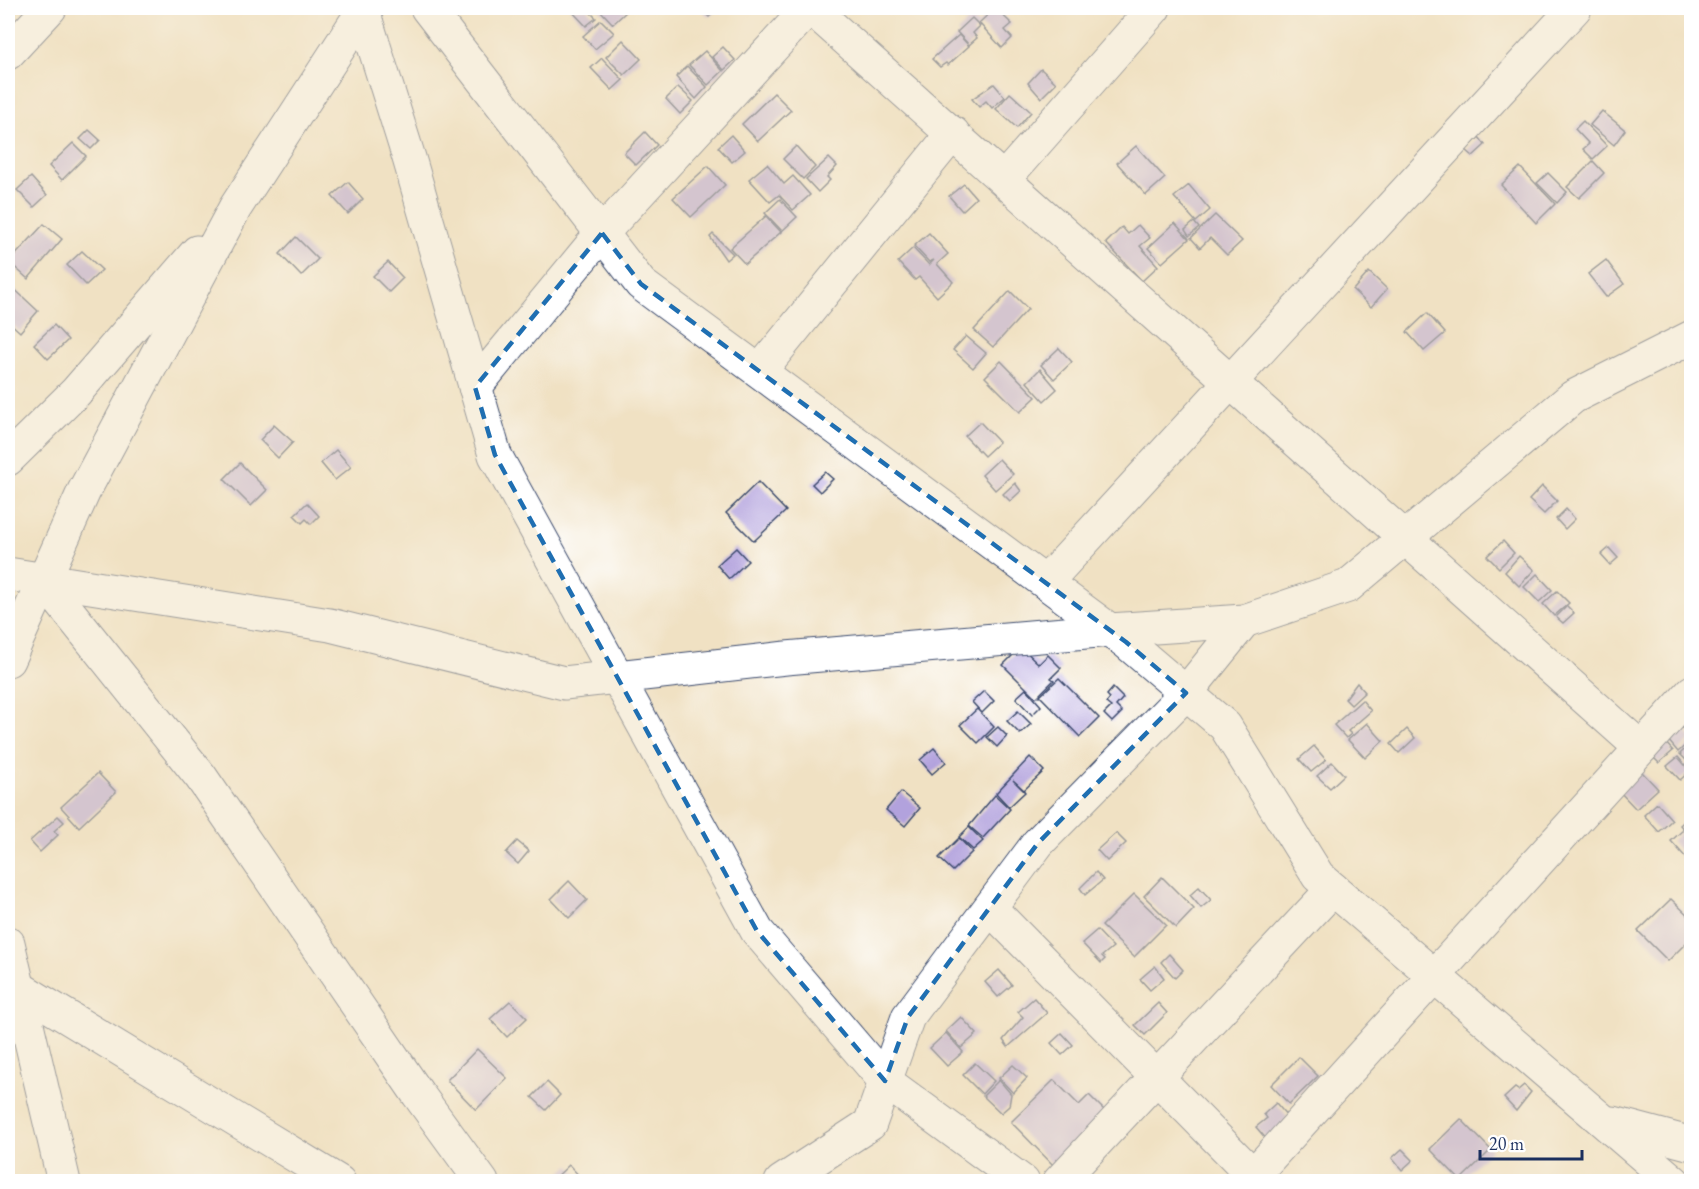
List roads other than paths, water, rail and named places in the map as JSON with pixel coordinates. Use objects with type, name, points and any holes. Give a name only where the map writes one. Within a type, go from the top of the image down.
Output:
[{"type":"street","points":[[8,53],[50,8]]},
{"type":"street","points":[[475,387],[602,233],[810,8],[1641,748]]},
{"type":"street","points":[[1004,179],[1154,8]]},
{"type":"street","points":[[1046,582],[1575,8]]},
{"type":"street","points":[[8,660],[84,491],[235,208],[362,9]]},
{"type":"street","points":[[362,9],[495,455],[757,931],[885,1081],[1023,1182]]},
{"type":"street","points":[[433,10],[641,284],[1110,630],[1225,726],[1318,876],[1674,1182]]},
{"type":"street","points":[[760,371],[953,133]]},
{"type":"street","points":[[8,459],[76,392],[235,208]]},
{"type":"street","points":[[8,574],[330,624],[564,683],[786,658],[1110,630],[1244,621],[1348,586],[1573,397],[1692,337]]},
{"type":"street","points":[[44,581],[201,777],[418,1094],[482,1182]]},
{"type":"street","points":[[781,1182],[870,1125],[908,1017],[1038,843],[1186,693],[1244,621]]},
{"type":"street","points":[[990,908],[1156,1077],[1250,1178],[1692,692]]},
{"type":"street","points":[[1059,1182],[1333,889]]},
{"type":"street","points":[[8,943],[13,985],[64,1182]]},
{"type":"street","points":[[13,985],[339,1182]]},
{"type":"street","points":[[1605,1121],[1692,1144]]}]
